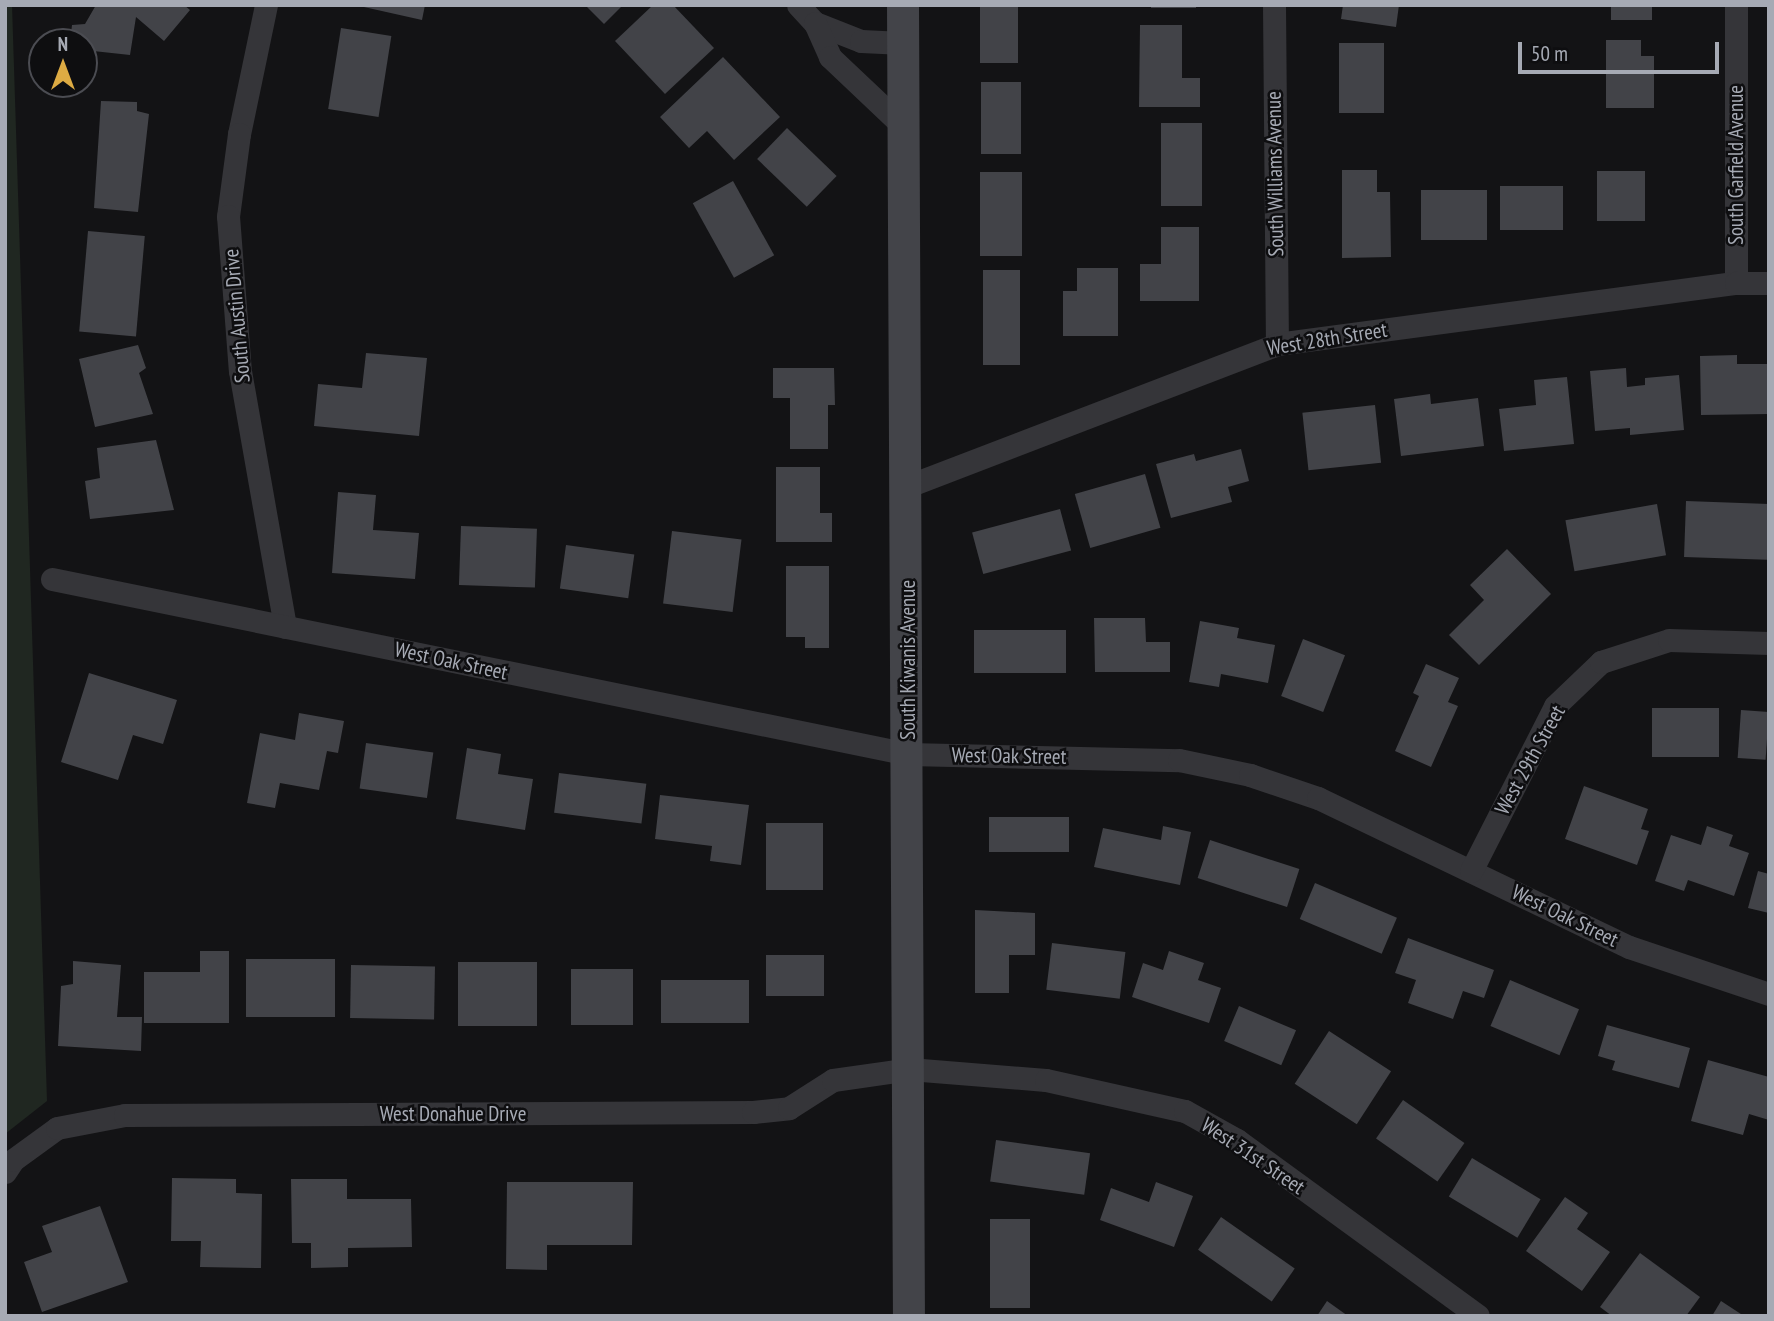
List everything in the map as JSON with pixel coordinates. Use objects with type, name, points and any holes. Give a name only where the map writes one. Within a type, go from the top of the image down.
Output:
[{"type":"main road","name":"South Kiwanis Avenue","points":[[903,5],[908,486],[909,1316]]},
{"type":"street","name":"South Austin Drive","points":[[266,5],[239,134],[228,216],[240,371],[285,626]]},
{"type":"street","points":[[798,5],[815,23],[830,57],[904,127]]},
{"type":"street","name":"South Williams Avenue","points":[[1274,5],[1277,344]]},
{"type":"street","name":"South Garfield Avenue","points":[[1736,5],[1736,283]]},
{"type":"street","points":[[815,23],[860,41],[903,43]]},
{"type":"street","name":"West 28th Street","points":[[908,486],[1277,344],[1736,283],[1769,283]]},
{"type":"street","name":"West Oak Street","points":[[52,579],[908,754],[1179,760],[1250,775],[1318,798],[1629,947],[1769,994]]},
{"type":"street","name":"West 29th Street","points":[[1471,871],[1555,706],[1601,662],[1669,640],[1769,643]]},
{"type":"street","name":"West Donahue Drive","points":[[5,1172],[13,1160],[57,1128],[125,1115],[753,1112],[789,1108],[833,1080],[909,1069]]},
{"type":"street","name":"West 31st Street","points":[[909,1069],[1045,1080],[1185,1111],[1237,1140],[1478,1316]]},
{"type":"shaded area","points":[[5,5],[12,5],[47,1101],[5,1134]]},
{"type":"building","points":[[96,5],[184,5],[190,10],[164,41],[136,17],[130,55],[98,52],[98,28],[72,28],[72,25],[85,24]]},
{"type":"building","points":[[355,5],[425,5],[422,20]]},
{"type":"building","points":[[585,5],[623,5],[604,24]]},
{"type":"building","points":[[653,5],[673,5],[714,48],[665,94],[615,41]]},
{"type":"building","points":[[980,5],[1018,5],[1018,63],[980,63]]},
{"type":"building","points":[[1151,5],[1196,5],[1196,8],[1151,8]]},
{"type":"building","points":[[1343,5],[1399,5],[1396,27],[1341,19]]},
{"type":"building","points":[[1611,5],[1652,5],[1652,20],[1611,20]]},
{"type":"building","points":[[1140,25],[1182,25],[1182,78],[1200,78],[1200,107],[1139,107]]},
{"type":"building","points":[[341,28],[391,36],[379,117],[328,109]]},
{"type":"building","points":[[1606,40],[1641,40],[1641,56],[1654,56],[1654,108],[1606,108]]},
{"type":"building","points":[[1339,43],[1384,43],[1384,113],[1339,113]]},
{"type":"building","points":[[723,57],[780,117],[734,160],[707,131],[689,148],[660,117]]},
{"type":"building","points":[[981,82],[1021,82],[1021,154],[981,154]]},
{"type":"building","points":[[101,101],[137,102],[137,111],[149,114],[138,212],[94,208]]},
{"type":"building","points":[[1161,123],[1202,123],[1202,206],[1161,206]]},
{"type":"building","points":[[787,128],[837,176],[807,207],[757,159]]},
{"type":"building","points":[[1342,170],[1377,170],[1377,192],[1390,192],[1391,257],[1342,258]]},
{"type":"building","points":[[1597,171],[1645,171],[1645,221],[1597,221]]},
{"type":"building","points":[[980,172],[1022,172],[1022,256],[980,256]]},
{"type":"building","points":[[733,181],[774,255],[734,278],[693,203]]},
{"type":"building","points":[[1500,186],[1563,186],[1563,230],[1500,230]]},
{"type":"building","points":[[1421,190],[1487,190],[1487,240],[1421,240]]},
{"type":"building","points":[[1161,227],[1199,227],[1199,301],[1140,301],[1140,264],[1161,264]]},
{"type":"building","points":[[88,231],[145,236],[136,337],[79,332]]},
{"type":"building","points":[[1077,268],[1118,268],[1118,336],[1063,336],[1063,291],[1077,291]]},
{"type":"building","points":[[983,270],[1020,270],[1020,365],[983,365]]},
{"type":"building","points":[[138,345],[146,368],[139,373],[153,414],[95,427],[79,359]]},
{"type":"building","points":[[366,353],[427,358],[419,436],[314,426],[318,384],[362,388]]},
{"type":"building","points":[[1737,355],[1737,364],[1769,364],[1769,414],[1701,415],[1700,356]]},
{"type":"building","points":[[773,368],[834,368],[835,405],[828,405],[828,449],[790,449],[790,398],[773,398]]},
{"type":"building","points":[[1626,368],[1627,387],[1645,385],[1645,378],[1679,375],[1684,430],[1630,435],[1630,428],[1595,431],[1590,371]]},
{"type":"building","points":[[1567,377],[1574,444],[1504,451],[1499,409],[1536,405],[1534,380]]},
{"type":"building","points":[[1430,394],[1431,404],[1478,398],[1484,446],[1401,456],[1394,399]]},
{"type":"building","points":[[1375,405],[1381,463],[1308,470],[1302,413]]},
{"type":"building","points":[[156,440],[174,510],[90,519],[85,481],[100,478],[97,448]]},
{"type":"building","points":[[1241,449],[1249,481],[1228,487],[1232,502],[1171,518],[1156,464],[1194,454],[1196,461]]},
{"type":"building","points":[[776,467],[820,467],[820,513],[832,513],[832,542],[776,542]]},
{"type":"building","points":[[1145,474],[1160,528],[1090,548],[1075,494]]},
{"type":"building","points":[[338,492],[376,495],[373,530],[419,533],[415,579],[332,573]]},
{"type":"building","points":[[1686,501],[1769,504],[1767,560],[1684,557]]},
{"type":"building","points":[[1657,504],[1666,555],[1574,571],[1565,520]]},
{"type":"building","points":[[1060,509],[1071,551],[983,574],[972,533]]},
{"type":"building","points":[[461,526],[537,529],[535,588],[459,585]]},
{"type":"building","points":[[672,531],[741,540],[733,612],[663,603]]},
{"type":"building","points":[[566,545],[634,555],[628,598],[560,589]]},
{"type":"building","points":[[1507,549],[1551,594],[1479,665],[1449,635],[1484,600],[1470,585]]},
{"type":"building","points":[[786,566],[829,566],[829,648],[805,648],[805,637],[786,637]]},
{"type":"building","points":[[1094,618],[1145,618],[1146,642],[1170,642],[1170,672],[1095,672]]},
{"type":"building","points":[[1200,621],[1239,628],[1237,638],[1275,645],[1268,683],[1221,674],[1219,687],[1189,682]]},
{"type":"building","points":[[974,630],[1066,630],[1066,673],[974,673]]},
{"type":"building","points":[[1303,639],[1345,655],[1323,712],[1281,696]]},
{"type":"building","points":[[1426,664],[1459,678],[1448,702],[1458,706],[1431,767],[1395,751],[1419,696],[1413,693]]},
{"type":"building","points":[[89,673],[177,700],[163,744],[133,735],[118,780],[61,762]]},
{"type":"building","points":[[1652,708],[1719,708],[1719,757],[1652,757]]},
{"type":"building","points":[[1741,710],[1769,712],[1766,760],[1738,758]]},
{"type":"building","points":[[299,713],[344,721],[338,753],[327,751],[319,790],[280,783],[275,808],[247,803],[260,733],[295,740]]},
{"type":"building","points":[[366,743],[433,752],[427,798],[360,789]]},
{"type":"building","points":[[467,748],[501,754],[498,774],[533,779],[525,830],[456,819]]},
{"type":"building","points":[[559,773],[646,784],[641,823],[554,813]]},
{"type":"building","points":[[1584,786],[1648,809],[1641,829],[1649,831],[1637,865],[1565,839]]},
{"type":"building","points":[[660,795],[749,805],[741,865],[710,861],[712,846],[655,839]]},
{"type":"building","points":[[989,817],[1069,817],[1069,852],[989,852]]},
{"type":"building","points":[[766,823],[823,823],[823,890],[766,890]]},
{"type":"building","points":[[1163,826],[1191,832],[1180,885],[1094,867],[1103,828],[1161,840]]},
{"type":"building","points":[[1707,826],[1733,835],[1729,846],[1749,853],[1734,896],[1688,880],[1684,891],[1655,881],[1671,835],[1701,845]]},
{"type":"building","points":[[1210,840],[1299,869],[1287,907],[1198,878]]},
{"type":"building","points":[[1758,871],[1769,874],[1769,913],[1748,908]]},
{"type":"building","points":[[1315,883],[1397,918],[1382,954],[1300,919]]},
{"type":"building","points":[[975,910],[1035,913],[1035,955],[1009,955],[1009,993],[975,993]]},
{"type":"building","points":[[1408,938],[1494,970],[1484,998],[1463,991],[1453,1019],[1408,1003],[1416,980],[1395,973]]},
{"type":"building","points":[[1052,943],[1125,952],[1120,999],[1046,990]]},
{"type":"building","points":[[200,951],[229,951],[229,1023],[144,1023],[144,972],[200,972]]},
{"type":"building","points":[[1169,951],[1204,963],[1198,980],[1221,988],[1209,1023],[1132,997],[1143,963],[1163,970]]},
{"type":"building","points":[[766,955],[824,955],[824,996],[766,996]]},
{"type":"building","points":[[246,959],[335,959],[335,1017],[246,1017]]},
{"type":"building","points":[[73,961],[121,965],[117,1017],[142,1017],[141,1051],[58,1046],[61,986],[73,984]]},
{"type":"building","points":[[458,962],[537,962],[537,1026],[458,1026]]},
{"type":"building","points":[[351,965],[435,966],[434,1019],[350,1018]]},
{"type":"building","points":[[571,969],[633,969],[633,1025],[571,1025]]},
{"type":"building","points":[[661,980],[749,980],[749,1023],[661,1023]]},
{"type":"building","points":[[1510,980],[1579,1009],[1560,1055],[1490,1026]]},
{"type":"building","points":[[1239,1006],[1296,1030],[1281,1065],[1224,1041]]},
{"type":"building","points":[[1607,1025],[1690,1048],[1679,1088],[1612,1070],[1615,1061],[1598,1056]]},
{"type":"building","points":[[1329,1031],[1391,1071],[1357,1124],[1295,1084]]},
{"type":"building","points":[[1708,1060],[1769,1077],[1769,1120],[1749,1114],[1743,1135],[1691,1121]]},
{"type":"building","points":[[1403,1100],[1464,1143],[1437,1182],[1376,1139]]},
{"type":"building","points":[[996,1140],[1090,1153],[1084,1195],[990,1182]]},
{"type":"building","points":[[1472,1158],[1541,1199],[1517,1238],[1449,1197]]},
{"type":"building","points":[[172,1178],[236,1179],[236,1193],[262,1194],[261,1268],[200,1267],[201,1241],[171,1241]]},
{"type":"building","points":[[291,1179],[347,1179],[347,1199],[411,1199],[412,1247],[348,1248],[348,1267],[311,1268],[311,1243],[292,1243]]},
{"type":"building","points":[[507,1182],[633,1182],[632,1245],[547,1245],[547,1270],[506,1269]]},
{"type":"building","points":[[1156,1182],[1193,1196],[1174,1247],[1100,1220],[1111,1188],[1149,1202]]},
{"type":"building","points":[[1565,1197],[1588,1213],[1577,1229],[1610,1252],[1582,1291],[1526,1251]]},
{"type":"building","points":[[100,1206],[128,1282],[42,1312],[24,1262],[52,1252],[42,1226]]},
{"type":"building","points":[[1221,1217],[1295,1269],[1272,1301],[1198,1250]]},
{"type":"building","points":[[990,1219],[1030,1219],[1030,1308],[990,1308]]},
{"type":"building","points":[[1640,1253],[1700,1297],[1686,1316],[1612,1316],[1600,1307]]},
{"type":"building","points":[[1327,1301],[1348,1316],[1317,1316]]},
{"type":"building","points":[[1721,1301],[1744,1316],[1712,1316]]}]
